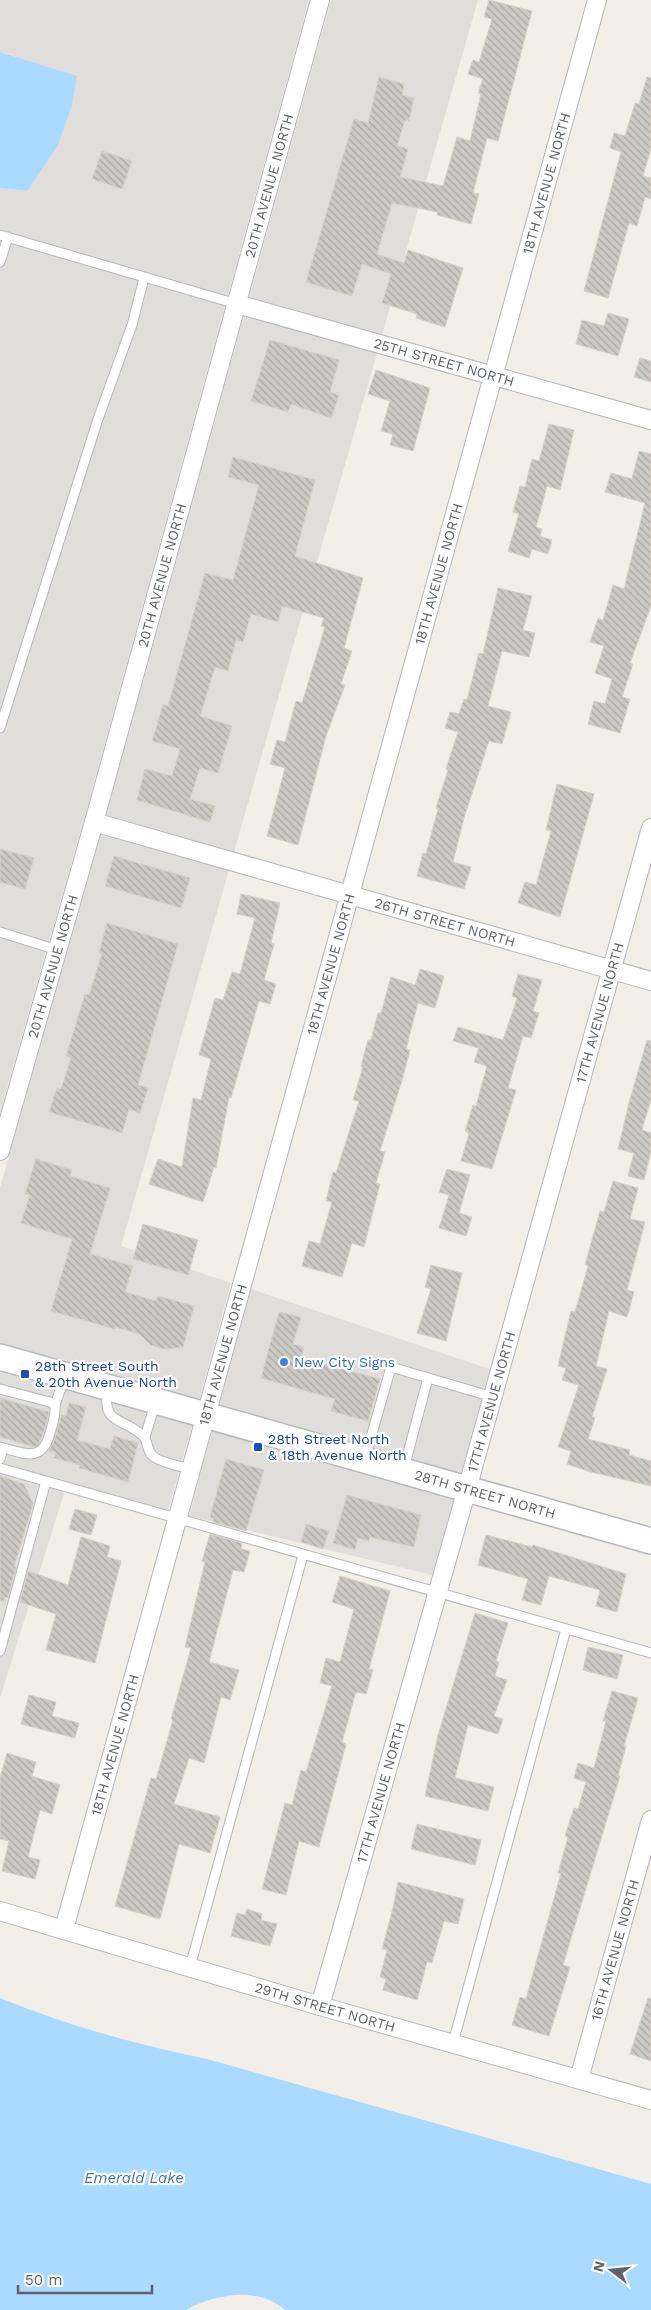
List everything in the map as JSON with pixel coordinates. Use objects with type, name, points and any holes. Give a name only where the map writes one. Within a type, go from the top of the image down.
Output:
[{"type":"street","name":"20TH AVENUE NORTH","points":[[0,1151],[94,822],[320,0]]},
{"type":"street","name":"18TH AVENUE NORTH","points":[[64,1929],[596,0]]},
{"type":"street","name":"25TH STREET NORTH","points":[[237,304],[651,420]]},
{"type":"street","name":"26TH STREET NORTH","points":[[94,822],[651,981]]},
{"type":"street","name":"17TH AVENUE NORTH","points":[[320,2006],[438,1594],[651,828]]},
{"type":"street","name":"28TH STREET NORTH","points":[[0,1357],[651,1541]]},
{"type":"street","name":"16TH AVENUE NORTH","points":[[579,2079],[651,1820]]},
{"type":"street","name":"29TH STREET NORTH","points":[[0,1911],[320,2006],[651,2100]]},
{"type":"lane","points":[[0,262],[4,236],[237,304]]},
{"type":"lane","points":[[0,728],[98,419],[132,325],[144,278]]},
{"type":"lane","points":[[0,932],[57,950]]},
{"type":"lane","points":[[365,1460],[391,1367],[493,1397]]},
{"type":"lane","points":[[0,1459],[2,1447],[29,1454],[37,1454],[43,1450],[50,1435],[56,1412],[55,1405],[65,1376]]},
{"type":"lane","points":[[403,1471],[428,1378]]},
{"type":"lane","points":[[108,1388],[107,1410],[111,1417],[138,1431],[145,1437],[150,1454],[155,1458],[191,1470]]},
{"type":"lane","points":[[0,1389],[55,1405]]},
{"type":"lane","points":[[145,1437],[156,1401]]},
{"type":"lane","points":[[0,1468],[651,1653]]},
{"type":"lane","points":[[0,1651],[46,1481]]},
{"type":"lane","points":[[190,1967],[303,1555]]},
{"type":"lane","points":[[453,2043],[566,1629]]},
{"type":"shaded area","points":[[0,0],[309,0],[84,819],[0,1112],[0,188],[27,191],[12,55],[0,52]]},
{"type":"shaded area","points":[[331,0],[478,0],[382,335],[249,298]]},
{"type":"shaded area","points":[[244,315],[377,353],[234,852],[106,816]]},
{"type":"shaded area","points":[[101,834],[229,870],[121,1246],[231,1283],[198,1404],[0,1348],[0,1188]]},
{"type":"shaded area","points":[[251,1289],[490,1369],[460,1478],[218,1409]]},
{"type":"shaded area","points":[[0,1367],[193,1422],[168,1511],[66,1487],[0,1698]]},
{"type":"shaded area","points":[[213,1427],[455,1495],[432,1575],[189,1516]]},
{"type":"water","points":[[0,52],[77,76],[72,105],[58,145],[27,191],[0,188]]},
{"type":"water","name":"Emerald Lake","points":[[0,1998],[102,2033],[207,2059],[651,2184],[651,2310],[285,2310],[274,2302],[262,2298],[236,2295],[210,2300],[186,2310],[0,2310]]},
{"type":"building","points":[[489,0],[532,11],[498,141],[487,138],[473,193],[479,194],[471,224],[437,215],[438,212],[392,203],[377,254],[404,263],[408,250],[463,268],[445,327],[416,318],[417,314],[382,303],[391,274],[362,264],[352,296],[306,282],[354,119],[368,123],[379,77],[404,84],[402,95],[414,98],[409,121],[405,120],[397,146],[408,149],[400,177],[443,186],[457,137],[470,141],[481,94],[478,93],[483,79],[468,74],[473,60],[479,62],[492,19],[484,17]]},
{"type":"building","points":[[647,77],[651,78],[651,148],[643,176],[651,178],[651,199],[645,197],[637,226],[629,223],[608,298],[584,291],[621,152],[610,148],[614,133],[625,136],[635,103],[639,104]]},
{"type":"building","points":[[102,151],[132,161],[122,189],[92,179]]},
{"type":"building","points":[[608,313],[629,319],[618,356],[576,344],[582,320],[604,326]]},
{"type":"building","points":[[270,340],[339,360],[330,392],[339,395],[331,418],[291,404],[288,412],[251,401]]},
{"type":"building","points":[[640,358],[651,361],[651,382],[634,377]]},
{"type":"building","points":[[376,370],[430,388],[413,451],[390,445],[393,434],[381,431],[390,401],[368,394]]},
{"type":"building","points":[[549,424],[574,430],[560,490],[547,486],[536,527],[542,529],[540,536],[552,540],[548,554],[532,549],[529,558],[508,551],[519,514],[513,512],[520,486],[525,487],[532,459],[539,461]]},
{"type":"building","points":[[639,451],[651,454],[651,606],[630,663],[633,664],[622,697],[630,699],[620,733],[588,724],[594,701],[605,704],[612,679],[595,673],[604,646],[590,642],[598,618],[603,620],[613,585],[624,589],[645,503],[605,492],[611,473],[632,479]]},
{"type":"building","points":[[233,457],[315,480],[295,556],[363,578],[344,648],[352,651],[341,684],[345,685],[326,736],[298,845],[267,836],[285,768],[270,764],[277,740],[285,742],[296,701],[302,703],[325,627],[321,626],[324,618],[282,606],[278,622],[251,614],[243,642],[236,640],[228,671],[215,667],[200,716],[232,726],[218,773],[200,768],[190,799],[215,806],[210,822],[137,800],[145,769],[172,776],[180,749],[152,741],[163,705],[168,706],[205,573],[233,580],[259,485],[228,477]]},
{"type":"building","points":[[498,588],[532,596],[523,630],[535,633],[529,657],[502,651],[488,706],[511,712],[502,744],[489,741],[464,818],[453,862],[471,867],[464,889],[417,876],[423,853],[426,854],[438,809],[436,808],[448,770],[446,769],[458,732],[445,728],[450,712],[459,714],[464,699],[467,700],[479,653],[483,654]]},
{"type":"building","points":[[557,784],[594,794],[560,917],[518,903],[525,882],[536,885],[551,831],[546,830]]},
{"type":"building","points":[[0,849],[34,858],[25,889],[0,882]]},
{"type":"building","points":[[114,856],[190,878],[181,908],[105,886]]},
{"type":"building","points":[[241,894],[280,903],[271,943],[274,944],[264,980],[276,984],[270,1004],[259,1001],[231,1098],[229,1097],[216,1168],[214,1167],[203,1202],[149,1184],[158,1159],[182,1167],[193,1098],[201,1100],[211,1059],[199,1055],[215,998],[223,1000],[232,972],[240,974],[255,918],[237,914]]},
{"type":"building","points":[[107,923],[178,944],[138,1085],[148,1088],[140,1113],[129,1109],[122,1133],[49,1112],[57,1088],[61,1089],[71,1058],[66,1056],[85,994],[89,995],[102,954],[99,953]]},
{"type":"building","points":[[420,969],[444,976],[435,1008],[418,1003],[406,1049],[410,1050],[380,1151],[385,1152],[376,1183],[380,1184],[364,1247],[352,1243],[342,1277],[302,1266],[309,1241],[320,1244],[332,1202],[326,1201],[333,1172],[336,1173],[359,1101],[353,1100],[363,1067],[361,1066],[368,1040],[371,1040],[378,1013],[381,1013],[391,977],[415,985]]},
{"type":"building","points":[[518,974],[542,980],[533,1011],[539,1013],[531,1038],[523,1036],[508,1088],[516,1090],[492,1169],[461,1161],[469,1133],[465,1131],[473,1105],[476,1106],[487,1066],[474,1062],[479,1048],[453,1041],[458,1027],[503,1040],[517,998],[512,996]]},
{"type":"building","points":[[647,1040],[651,1041],[651,1099],[642,1130],[651,1133],[651,1151],[644,1180],[628,1176],[634,1153],[618,1149]]},
{"type":"building","points":[[36,1159],[72,1170],[70,1176],[110,1188],[90,1254],[133,1266],[125,1292],[156,1301],[158,1296],[194,1306],[183,1347],[164,1349],[151,1345],[139,1334],[51,1311],[72,1239],[21,1223],[30,1195],[25,1194]]},
{"type":"building","points":[[447,1169],[470,1175],[459,1213],[472,1217],[466,1236],[439,1228],[449,1195],[439,1192]]},
{"type":"building","points":[[613,1181],[638,1188],[630,1219],[645,1222],[627,1290],[634,1292],[627,1317],[609,1311],[596,1366],[607,1369],[592,1417],[595,1418],[588,1439],[630,1450],[629,1455],[651,1461],[651,1486],[591,1472],[567,1464],[571,1451],[558,1447],[579,1385],[562,1380],[566,1368],[558,1366],[571,1311],[575,1312],[588,1266],[585,1265],[600,1211],[604,1212]]},
{"type":"building","points":[[143,1224],[198,1240],[188,1275],[133,1259]]},
{"type":"building","points":[[431,1265],[462,1273],[446,1341],[417,1333],[431,1289],[425,1287]]},
{"type":"building","points":[[279,1312],[301,1317],[293,1344],[304,1347],[301,1358],[380,1379],[368,1421],[331,1411],[335,1399],[261,1378]]},
{"type":"building","points":[[0,1398],[49,1412],[38,1445],[35,1447],[0,1437]]},
{"type":"building","points":[[69,1403],[86,1407],[77,1440],[110,1449],[114,1436],[138,1443],[128,1482],[79,1468],[80,1465],[54,1458],[56,1452],[49,1451],[56,1435],[61,1415],[66,1416]]},
{"type":"building","points":[[226,1459],[264,1470],[246,1531],[213,1522],[214,1519],[210,1517]]},
{"type":"building","points":[[0,1476],[24,1484],[33,1504],[14,1567],[16,1567],[8,1598],[5,1597],[4,1601],[0,1600]]},
{"type":"building","points":[[347,1495],[421,1515],[414,1547],[370,1537],[369,1541],[358,1538],[355,1550],[333,1543]]},
{"type":"building","points":[[75,1509],[97,1515],[91,1535],[69,1529]]},
{"type":"building","points":[[306,1524],[329,1531],[323,1549],[301,1542]]},
{"type":"building","points":[[210,1534],[242,1543],[241,1549],[250,1551],[244,1572],[233,1570],[209,1662],[239,1670],[230,1700],[221,1697],[204,1763],[189,1758],[174,1804],[220,1817],[210,1853],[179,1844],[160,1919],[115,1906],[151,1778],[156,1779],[173,1720],[171,1719],[191,1648],[185,1647],[205,1562],[202,1561]]},
{"type":"building","points":[[486,1535],[532,1547],[533,1545],[626,1574],[617,1612],[596,1606],[600,1590],[549,1576],[541,1605],[522,1600],[528,1579],[478,1565]]},
{"type":"building","points":[[81,1537],[110,1546],[107,1557],[121,1561],[95,1663],[46,1650],[56,1614],[20,1602],[28,1571],[68,1585]]},
{"type":"building","points":[[340,1576],[390,1591],[369,1669],[373,1670],[366,1694],[356,1692],[342,1742],[346,1744],[319,1847],[299,1841],[286,1895],[262,1889],[285,1803],[292,1805],[301,1770],[306,1772],[332,1686],[320,1683],[326,1658],[340,1662],[354,1609],[332,1602]]},
{"type":"building","points":[[475,1613],[508,1623],[496,1661],[499,1662],[495,1676],[507,1680],[494,1716],[503,1719],[498,1734],[468,1725],[455,1778],[494,1787],[488,1811],[425,1796],[438,1735]]},
{"type":"building","points":[[588,1647],[623,1655],[617,1679],[583,1670]]},
{"type":"building","points":[[612,1691],[638,1698],[624,1746],[626,1746],[618,1776],[620,1776],[563,1965],[570,1967],[549,2036],[512,2025],[520,1997],[526,1999],[561,1873],[558,1873],[568,1837],[565,1836],[574,1808],[578,1809],[586,1782],[574,1778],[578,1763],[594,1768],[606,1721],[603,1721]]},
{"type":"building","points":[[29,1695],[56,1702],[52,1716],[79,1723],[75,1738],[21,1724]]},
{"type":"building","points":[[7,1753],[36,1762],[32,1776],[60,1785],[52,1814],[40,1810],[28,1857],[40,1860],[35,1879],[2,1871],[9,1841],[0,1839],[0,1778]]},
{"type":"building","points":[[417,1824],[481,1840],[475,1865],[411,1849]]},
{"type":"building","points":[[398,1882],[464,1899],[458,1924],[444,1921],[432,1963],[427,1962],[417,2000],[383,1990],[386,1979],[380,1977],[387,1950],[382,1949]]},
{"type":"building","points":[[247,1909],[262,1914],[261,1920],[277,1924],[270,1946],[231,1936],[237,1913],[245,1915]]},
{"type":"building","points":[[648,1998],[651,1999],[651,2061],[630,2054]]},
{"type":"place","name":"New City Signs","points":[[284,1362]]},
{"type":"place","name":"28th Street South & 20th Avenue North","points":[[25,1374]]},
{"type":"place","name":"28th Street North & 18th Avenue North","points":[[258,1447]]}]
